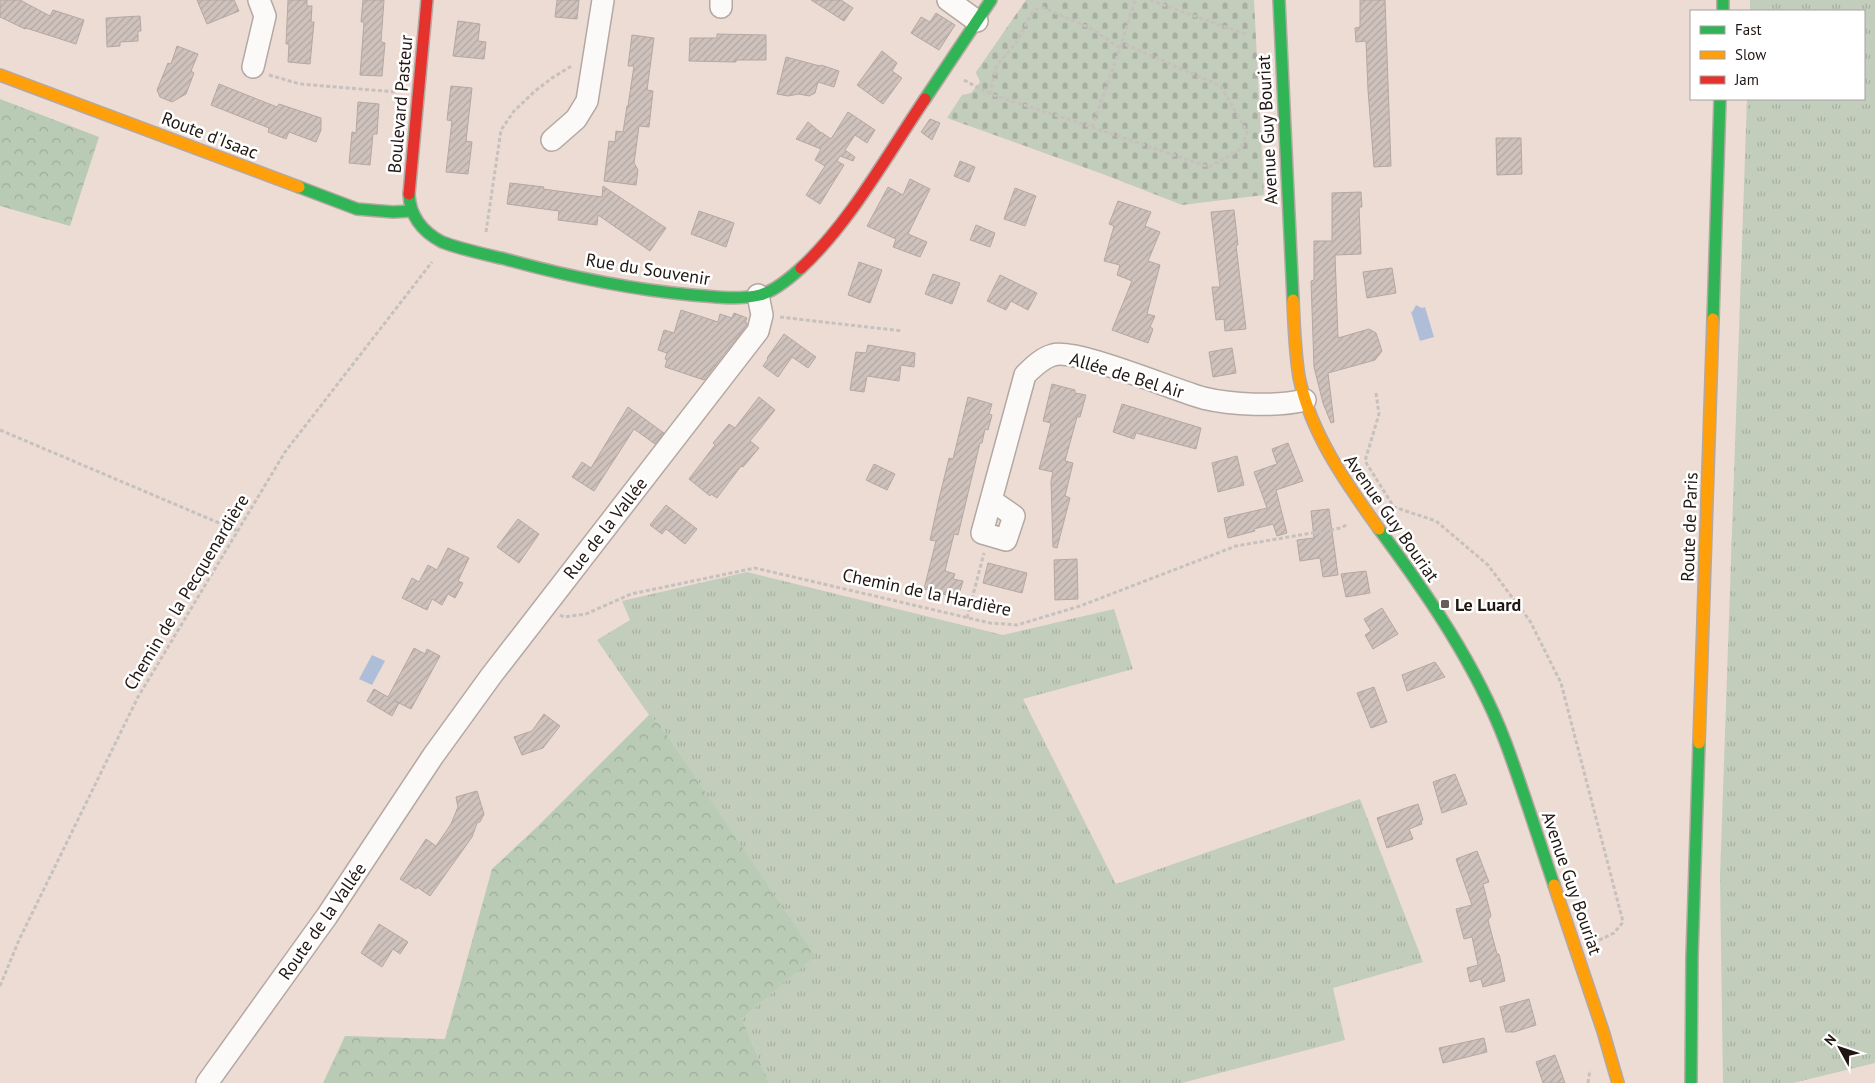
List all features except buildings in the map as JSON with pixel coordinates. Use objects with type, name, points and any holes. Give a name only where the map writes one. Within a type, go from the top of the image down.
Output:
[{"type":"street","points":[[253,67],[264,16],[259,0]]},
{"type":"street","name":"Boulevard Pasteur","points":[[411,211],[409,196],[427,0]]},
{"type":"street","points":[[552,140],[576,119],[587,101],[603,0]]},
{"type":"street","points":[[948,0],[977,21]]},
{"type":"street","name":"Rue du Souvenir","points":[[411,211],[418,225],[430,236],[446,243],[524,265],[596,281],[666,293],[721,298],[760,305],[778,286],[796,274],[822,248],[842,223],[991,0]]},
{"type":"street","name":"Avenue Guy Bouriat","points":[[1279,0],[1295,346],[1298,372],[1305,400],[1318,435],[1344,482],[1424,593],[1474,674],[1490,704],[1505,741],[1576,950],[1618,1083]]},
{"type":"street","name":"Route d'Isaac","points":[[0,75],[358,210],[411,211]]},
{"type":"street","name":"Route de Paris","points":[[1691,1083],[1692,957],[1720,100]]},
{"type":"street","name":"Rue de la Vallée","points":[[433,756],[544,606],[747,348],[758,331],[760,305]]},
{"type":"street","name":"Allée de Bel Air","points":[[988,535],[982,533],[1025,375],[1039,362],[1054,354],[1079,357],[1204,398],[1246,404],[1305,400]]},
{"type":"street","name":"Route de la Vallée","points":[[207,1083],[327,916],[433,756]]},
{"type":"street","name":"Route de Paris","points":[[1680,1073],[1692,957]]},
{"type":"path","points":[[1092,127],[1135,0]]},
{"type":"path","points":[[1150,0],[1248,35]]},
{"type":"path","points":[[990,94],[997,65],[1016,43],[1032,13],[1037,9],[1044,8],[1090,28],[1120,48]]},
{"type":"path","points":[[944,68],[990,94],[1209,167],[1241,149],[1247,132],[1221,86],[1122,43]]},
{"type":"path","points":[[486,232],[501,130],[514,111],[552,78],[576,64],[594,60]]},
{"type":"path","points":[[253,67],[273,78],[300,84],[419,94]]},
{"type":"path","name":"Chemin de la Pecquenardière","points":[[0,986],[19,940],[138,697],[285,452],[446,243]]},
{"type":"path","points":[[760,305],[902,331]]},
{"type":"path","points":[[1376,393],[1379,414],[1365,461],[1394,507],[1436,521],[1488,566],[1530,621],[1562,683],[1623,922],[1614,933],[1576,950]]},
{"type":"path","points":[[0,430],[238,531]]},
{"type":"path","name":"Chemin de la Hardière","points":[[544,606],[564,617],[586,614],[631,594],[755,568],[990,624],[1017,625],[1080,606],[1236,546],[1341,528],[1349,523]]},
{"type":"path","points":[[967,618],[988,535]]},
{"type":"green space","points":[[1026,0],[1254,0],[1264,195],[1182,205],[1108,176],[947,118],[962,95],[971,93],[980,82],[976,72]]},
{"type":"green space","points":[[1750,0],[1875,0],[1875,1063],[1793,1083],[1723,1083],[1720,877],[1747,100],[1865,100],[1865,10],[1750,10]]},
{"type":"green space","points":[[0,99],[99,137],[70,226],[0,206]]},
{"type":"green space","points":[[747,572],[1003,635],[1114,609],[1133,669],[1023,699],[1116,884],[1360,799],[1423,962],[1333,988],[1345,1040],[1182,1083],[769,1083],[742,1019],[814,956],[661,726],[649,715],[597,640],[630,620],[622,601]]},
{"type":"green space","points":[[649,715],[661,726],[815,956],[742,1019],[769,1083],[323,1083],[345,1036],[445,1039],[492,869],[538,826]]},
{"type":"water","points":[[1416,305],[1422,308],[1425,307],[1434,337],[1420,341],[1411,312]]},
{"type":"water","points":[[372,655],[385,661],[372,685],[359,679]]},
{"type":"traffic: fast","points":[[925,99],[991,0]]},
{"type":"traffic: fast","points":[[1279,0],[1293,300]]},
{"type":"traffic: fast","points":[[1723,0],[1723,10]]},
{"type":"traffic: fast","points":[[1713,319],[1720,100]]},
{"type":"traffic: fast","points":[[299,187],[357,209],[393,212],[411,211]]},
{"type":"traffic: fast","points":[[409,194],[412,210],[419,223],[429,234],[442,242],[473,252],[597,281],[668,292],[735,298],[760,295],[777,287],[801,268]]},
{"type":"traffic: fast","points":[[1379,529],[1450,631],[1480,685],[1505,741],[1554,885]]},
{"type":"traffic: fast","points":[[1691,1083],[1692,957],[1699,743]]},
{"type":"traffic: slow","points":[[0,75],[299,187]]},
{"type":"traffic: slow","points":[[1293,300],[1299,377],[1312,418],[1342,476],[1379,529]]},
{"type":"traffic: slow","points":[[1699,743],[1713,319]]},
{"type":"traffic: slow","points":[[1554,885],[1603,1031],[1618,1083]]},
{"type":"traffic: jam","points":[[409,194],[427,0]]},
{"type":"traffic: jam","points":[[801,268],[819,250],[852,210],[925,99]]},
{"type":"place","name":"Le Luard","points":[[1445,604]]}]
